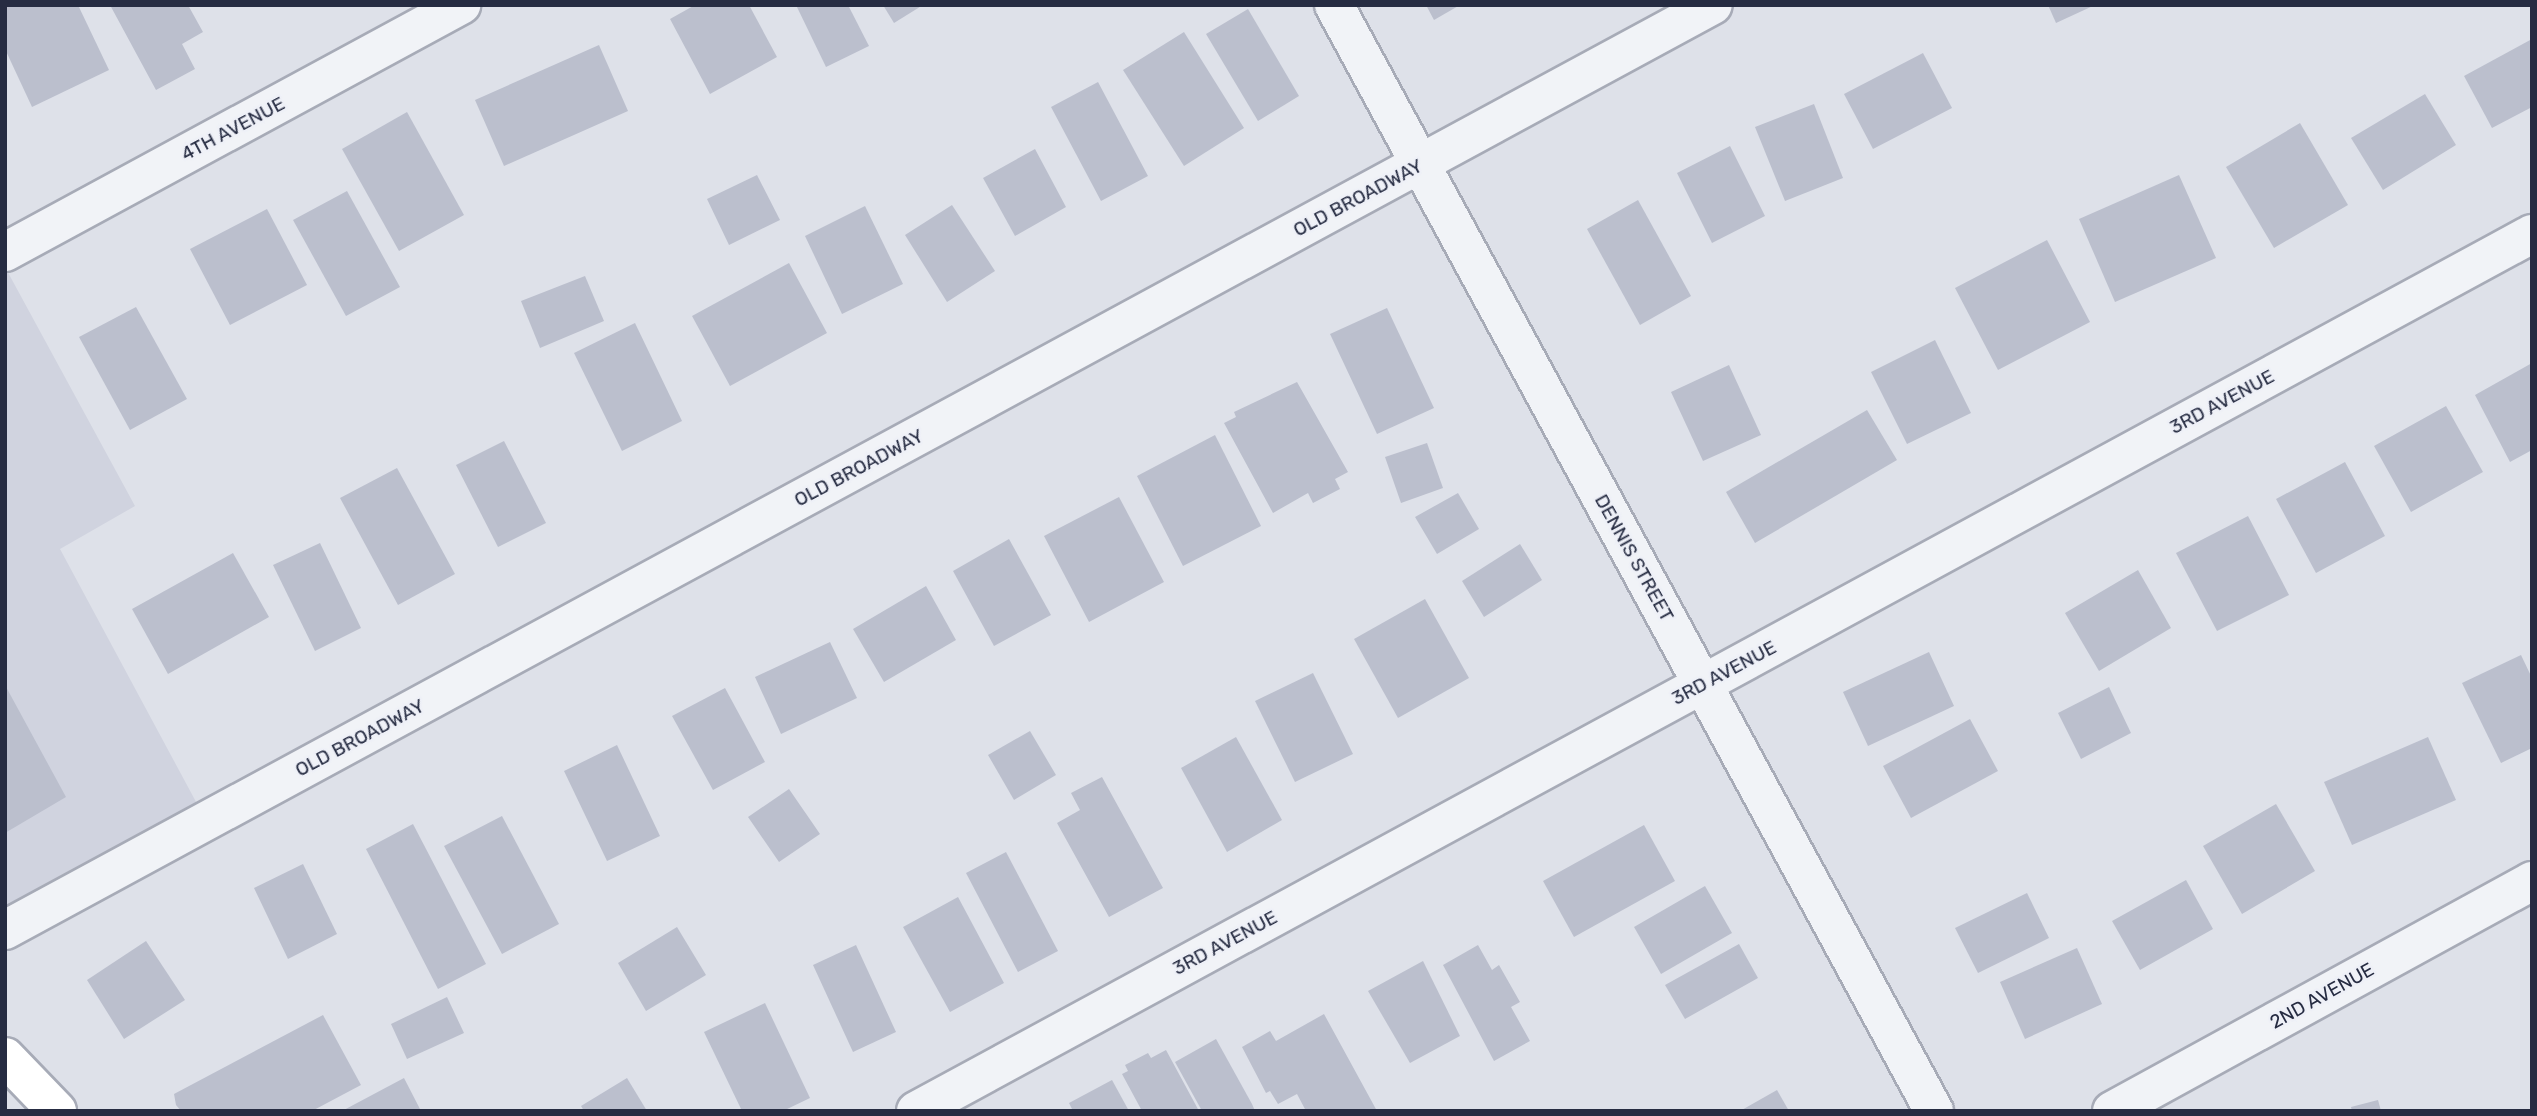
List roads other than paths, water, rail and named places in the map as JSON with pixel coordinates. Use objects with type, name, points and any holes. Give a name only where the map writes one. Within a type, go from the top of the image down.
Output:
[{"type":"main road","points":[[5,1057],[57,1111]]},
{"type":"street","name":"4TH AVENUE","points":[[5,252],[461,5]]},
{"type":"street","name":"DENNIS STREET","points":[[1334,5],[1934,1111]]},
{"type":"street","name":"OLD BROADWAY","points":[[5,930],[1713,5]]},
{"type":"street","name":"3RD AVENUE","points":[[916,1111],[2532,234]]},
{"type":"street","name":"2ND AVENUE","points":[[2112,1111],[2532,881]]}]
